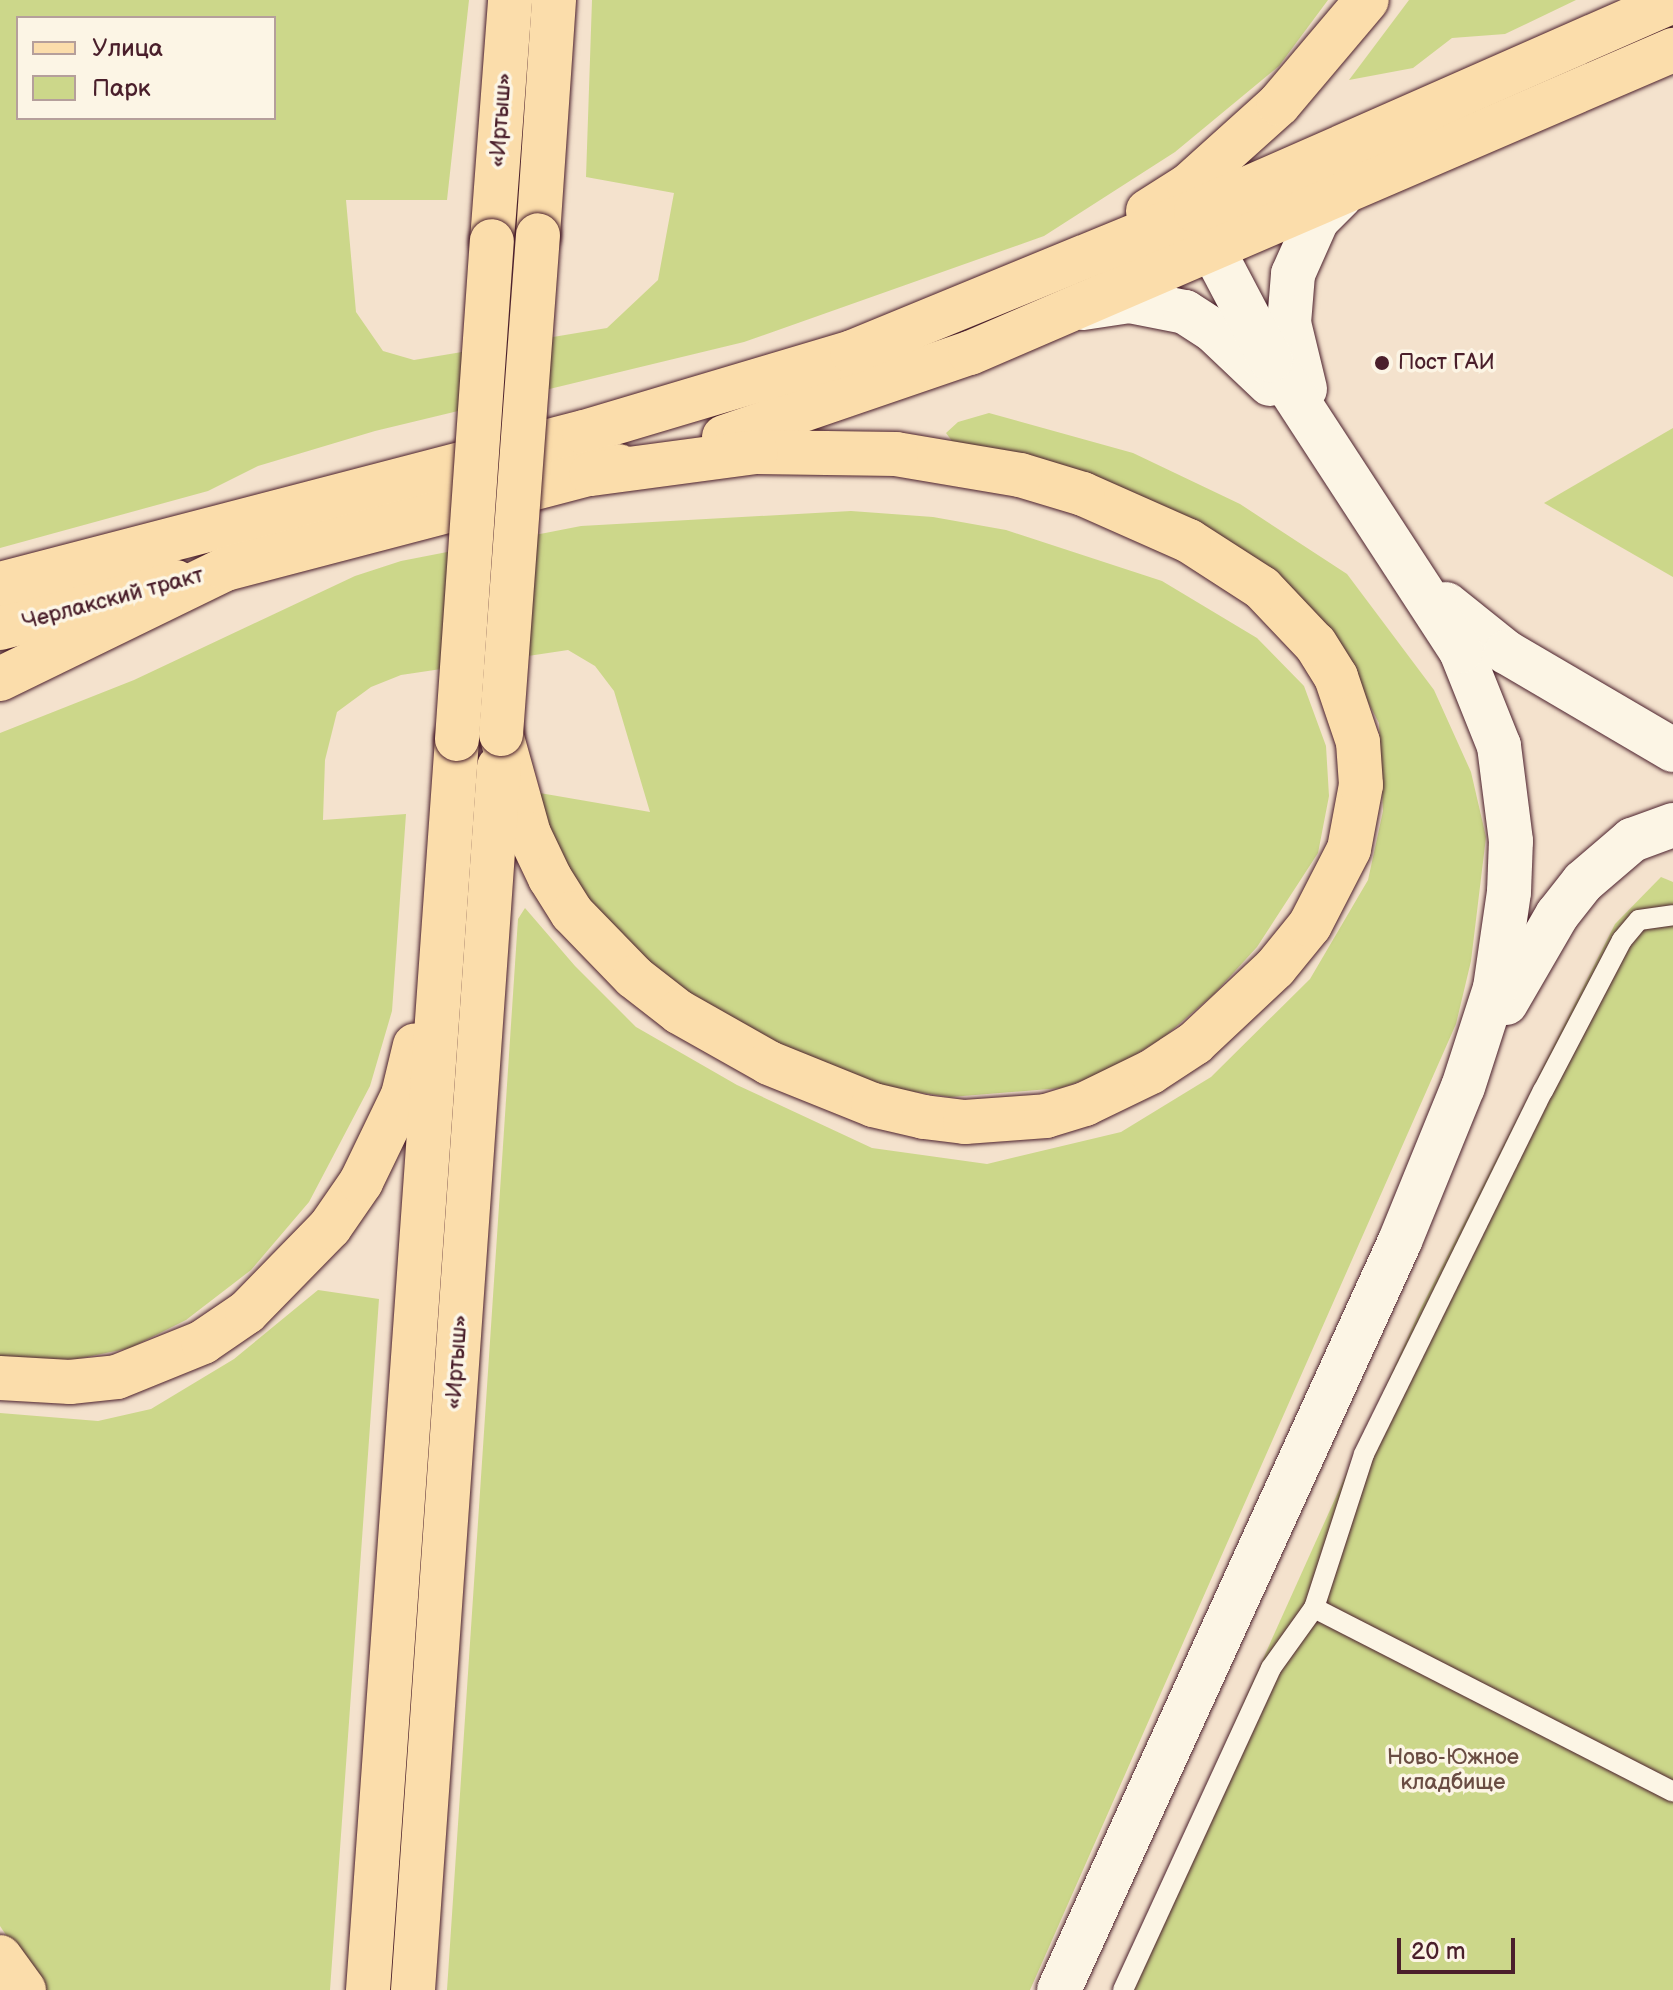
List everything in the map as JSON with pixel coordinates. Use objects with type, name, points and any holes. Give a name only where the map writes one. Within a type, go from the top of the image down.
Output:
[{"type":"main road","name":"«Иртыш»","points":[[368,1990],[510,0]]},
{"type":"main road","name":"«Иртыш»","points":[[413,1990],[554,0]]},
{"type":"main road","points":[[1059,268],[1189,185],[1279,104],[1367,0]]},
{"type":"main road","points":[[0,584],[749,385],[881,341],[1196,211],[1673,1]]},
{"type":"main road","points":[[0,679],[226,569],[591,474],[861,394],[1214,252],[1673,50]]},
{"type":"main road","points":[[1196,211],[1214,252]]},
{"type":"main road","points":[[501,734],[529,834],[550,878],[572,913],[634,977],[679,1012],[769,1063],[873,1105],[924,1117],[965,1122],[1046,1116],[1085,1104],[1151,1072],[1195,1043],[1275,968],[1319,912],[1349,849],[1361,785],[1358,742],[1336,677],[1315,644],[1262,588],[1189,541],[1083,494],[1020,475],[896,454],[756,452],[591,474]]},
{"type":"main road","name":"Черлакский тракт","points":[[0,628],[226,569]]},
{"type":"main road","points":[[0,1378],[70,1382],[117,1377],[160,1364],[247,1312],[330,1227],[361,1182],[403,1095],[446,870]]},
{"type":"main road","points":[[0,1957],[24,1990]]},
{"type":"street","points":[[1317,433],[1293,349],[1289,297],[1303,245],[1317,220],[1341,196]]},
{"type":"street","points":[[1214,252],[1317,433],[1420,581],[1461,651],[1495,735],[1511,841],[1505,943],[1463,1087]]},
{"type":"street","points":[[1073,310],[1129,301],[1185,312],[1242,355],[1317,433]]},
{"type":"street","points":[[1420,581],[1506,652],[1673,750]]},
{"type":"street","points":[[1059,1990],[1400,1241],[1463,1087],[1527,963],[1583,882],[1632,840],[1673,825]]},
{"type":"lane","points":[[1123,1990],[1271,1668],[1314,1608],[1364,1454],[1543,1091],[1622,940],[1639,920],[1673,915]]},
{"type":"lane","points":[[1314,1608],[1673,1792]]},
{"type":"green space","points":[[0,0],[469,0],[447,200],[346,200],[356,312],[383,351],[414,360],[607,328],[658,280],[674,193],[586,177],[592,0],[1328,0],[1279,66],[1175,152],[1044,236],[744,342],[375,431],[258,466],[208,491],[0,548]]},
{"type":"green space","points":[[1409,0],[1576,0],[1505,34],[1452,38],[1413,68],[1349,80]]},
{"type":"green space","points":[[989,413],[1133,453],[1240,504],[1347,574],[1434,690],[1471,772],[1486,837],[1471,961],[1456,1024],[1030,1990],[447,1990],[518,919],[525,908],[575,966],[636,1027],[737,1085],[872,1148],[987,1164],[1121,1132],[1211,1077],[1310,979],[1368,880],[1383,811],[1379,723],[1339,647],[1291,591],[958,449],[946,433],[958,422]]},
{"type":"green space","points":[[1673,428],[1673,577],[1544,503]]},
{"type":"green space","points":[[851,511],[933,517],[1006,530],[1162,581],[1257,638],[1304,686],[1326,746],[1329,796],[1318,853],[1257,947],[1214,994],[1164,1037],[1109,1071],[1061,1088],[951,1097],[887,1088],[820,1066],[695,1000],[641,958],[587,901],[561,858],[534,792],[650,812],[614,691],[595,666],[568,650],[401,675],[371,687],[337,712],[325,760],[323,820],[406,814],[392,1011],[370,1086],[309,1202],[251,1270],[186,1320],[130,1348],[58,1363],[0,1357],[0,733],[134,680],[355,576],[401,561],[581,526]]},
{"type":"green space","name":"Ново-Южное кладбище","points":[[1661,877],[1673,882],[1673,1990],[1114,1990],[1420,1310],[1615,924]]},
{"type":"green space","points":[[318,1290],[379,1299],[330,1990],[43,1990],[0,1926],[0,1413],[98,1421],[151,1409],[234,1359]]},
{"type":"place","name":"Пост ГАИ","points":[[1382,363]]}]
